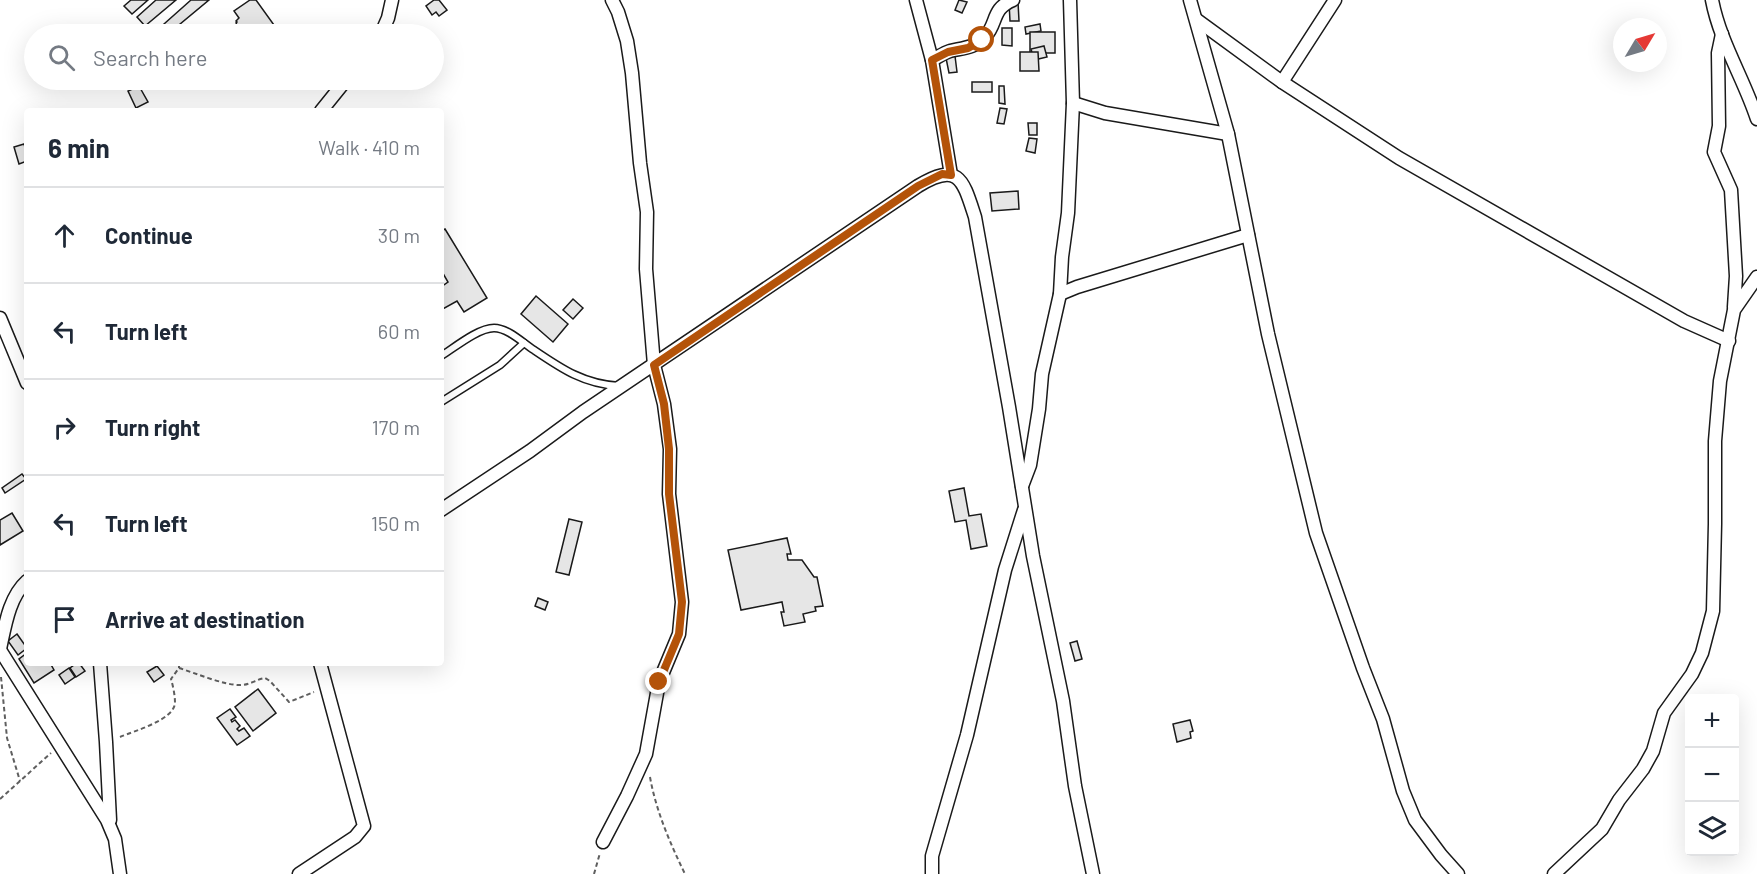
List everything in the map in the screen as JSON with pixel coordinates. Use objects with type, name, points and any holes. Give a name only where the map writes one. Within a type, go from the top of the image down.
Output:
[{"type":"street","points":[[385,24],[392,0]]},
{"type":"street","points":[[603,842],[646,754],[659,682],[679,634],[682,602],[669,494],[669,449],[664,404],[654,365],[646,269],[647,212],[632,73],[627,41],[612,0]]},
{"type":"street","points":[[916,0],[932,60],[951,175]]},
{"type":"street","points":[[932,60],[948,52],[977,45],[988,33],[997,10],[1013,0]]},
{"type":"street","points":[[1064,0],[1070,25]]},
{"type":"street","points":[[1022,488],[1030,465],[1042,374],[1060,294],[1068,213],[1073,103],[1070,0]]},
{"type":"street","points":[[1190,0],[1228,134],[1268,334],[1316,533],[1383,719],[1403,791],[1415,820],[1458,874]]},
{"type":"street","points":[[1282,82],[1335,0]]},
{"type":"street","points":[[1712,0],[1722,34],[1750,96],[1757,119]]},
{"type":"street","points":[[1197,20],[1282,82],[1399,158],[1684,321],[1729,341]]},
{"type":"street","points":[[1554,874],[1602,830],[1619,800],[1643,769],[1653,751],[1664,713],[1692,674],[1702,652],[1713,611],[1714,441],[1720,381],[1734,310],[1736,276],[1731,190],[1714,150],[1719,126],[1718,53],[1722,34]]},
{"type":"street","points":[[323,108],[338,90]]},
{"type":"street","points":[[1073,103],[1106,113],[1228,134]]},
{"type":"street","points":[[444,508],[530,452],[621,386],[918,186],[942,174],[951,175],[960,181],[966,191],[975,217],[1010,407],[1033,555],[1063,701],[1075,786],[1094,874]]},
{"type":"street","points":[[1060,294],[1248,235]]},
{"type":"street","points":[[1734,310],[1757,277]]},
{"type":"street","points":[[0,318],[24,376]]},
{"type":"street","points":[[932,874],[932,856],[968,735],[1005,570],[1025,507]]},
{"type":"street","points":[[24,584],[14,598],[2,653],[110,826],[117,850],[120,874]]},
{"type":"street","points":[[100,666],[110,826]]},
{"type":"street","points":[[299,874],[355,837],[364,826],[321,666]]},
{"type":"lane","points":[[444,354],[482,330],[494,328],[512,335],[588,381],[621,386]]},
{"type":"lane","points":[[444,400],[500,365],[524,344]]},
{"type":"path","points":[[2,653],[1,678],[7,738],[20,781]]},
{"type":"path","points":[[106,742],[169,715],[175,702],[171,679],[179,668],[239,686],[265,678],[290,702],[307,693],[326,689]]},
{"type":"path","points":[[0,799],[60,744]]},
{"type":"path","points":[[646,754],[660,816],[686,874]]},
{"type":"path","points":[[594,874],[603,842]]},
{"type":"building","points":[[131,0],[148,0],[132,14],[124,6]]},
{"type":"building","points":[[156,0],[176,0],[147,24],[143,24],[137,17]]},
{"type":"building","points":[[191,0],[209,0],[180,24],[164,24]]},
{"type":"building","points":[[250,0],[256,0],[273,24],[237,24],[239,18],[234,11]]},
{"type":"building","points":[[434,0],[439,0],[447,10],[439,16],[436,12],[432,15],[426,6]]},
{"type":"building","points":[[959,0],[967,2],[962,13],[955,10]]},
{"type":"building","points":[[1009,2],[1018,2],[1019,21],[1010,21]]},
{"type":"building","points":[[1040,24],[1041,31],[1026,34],[1025,27]]},
{"type":"building","points":[[1002,28],[1012,28],[1012,46],[1002,45]]},
{"type":"building","points":[[1030,32],[1055,32],[1055,53],[1030,53]]},
{"type":"building","points":[[1044,46],[1047,57],[1034,60],[1031,49]]},
{"type":"building","points":[[1020,52],[1038,52],[1039,71],[1020,71]]},
{"type":"building","points":[[955,56],[957,72],[949,73],[946,58]]},
{"type":"building","points":[[972,82],[992,82],[992,92],[972,92]]},
{"type":"building","points":[[999,86],[1004,86],[1005,104],[999,103]]},
{"type":"building","points":[[141,90],[148,102],[136,108],[128,91]]},
{"type":"building","points":[[1000,108],[1007,109],[1004,124],[997,123]]},
{"type":"building","points":[[1028,123],[1037,123],[1037,135],[1029,135]]},
{"type":"building","points":[[1029,138],[1037,139],[1035,153],[1026,151]]},
{"type":"building","points":[[24,144],[24,162],[19,164],[14,147]]},
{"type":"building","points":[[1018,191],[1019,209],[992,211],[990,193]]},
{"type":"building","points":[[444,230],[487,298],[464,312],[457,301],[444,308],[444,285],[448,282],[444,275]]},
{"type":"building","points":[[536,296],[568,324],[553,342],[521,314]]},
{"type":"building","points":[[573,299],[583,308],[573,319],[563,310]]},
{"type":"building","points":[[22,474],[24,476],[24,480],[5,493],[2,488]]},
{"type":"building","points":[[964,488],[969,516],[981,514],[987,546],[971,549],[966,520],[955,522],[949,491]]},
{"type":"building","points":[[12,513],[23,531],[0,545],[0,520]]},
{"type":"building","points":[[569,519],[582,522],[569,575],[556,572]]},
{"type":"building","points":[[787,538],[791,554],[787,554],[788,560],[802,560],[814,577],[817,577],[823,606],[815,607],[816,611],[803,614],[805,622],[784,626],[781,612],[784,612],[782,602],[741,610],[728,550]]},
{"type":"building","points":[[538,598],[548,602],[545,610],[535,606]]},
{"type":"building","points":[[17,634],[24,644],[24,650],[18,655],[8,641]]},
{"type":"building","points":[[1077,641],[1082,659],[1075,661],[1070,643]]},
{"type":"building","points":[[24,655],[24,666],[52,666],[54,670],[34,683],[19,659]]},
{"type":"building","points":[[81,666],[85,671],[76,677],[70,668]]},
{"type":"building","points":[[157,666],[164,675],[154,682],[147,672]]},
{"type":"building","points":[[69,668],[75,677],[65,684],[59,675]]},
{"type":"building","points":[[258,689],[276,713],[253,731],[235,707]]},
{"type":"building","points":[[230,709],[236,717],[231,720],[232,722],[235,720],[240,726],[237,729],[239,731],[244,728],[250,736],[237,745],[217,718]]},
{"type":"building","points":[[1190,720],[1193,731],[1190,732],[1191,738],[1177,742],[1173,724]]},
{"type":"route","points":[[659,682],[679,634],[682,602],[673,540],[669,494],[669,449],[664,404],[654,365],[932,177],[942,174],[951,175],[932,60],[948,52],[977,45],[982,40]]}]
